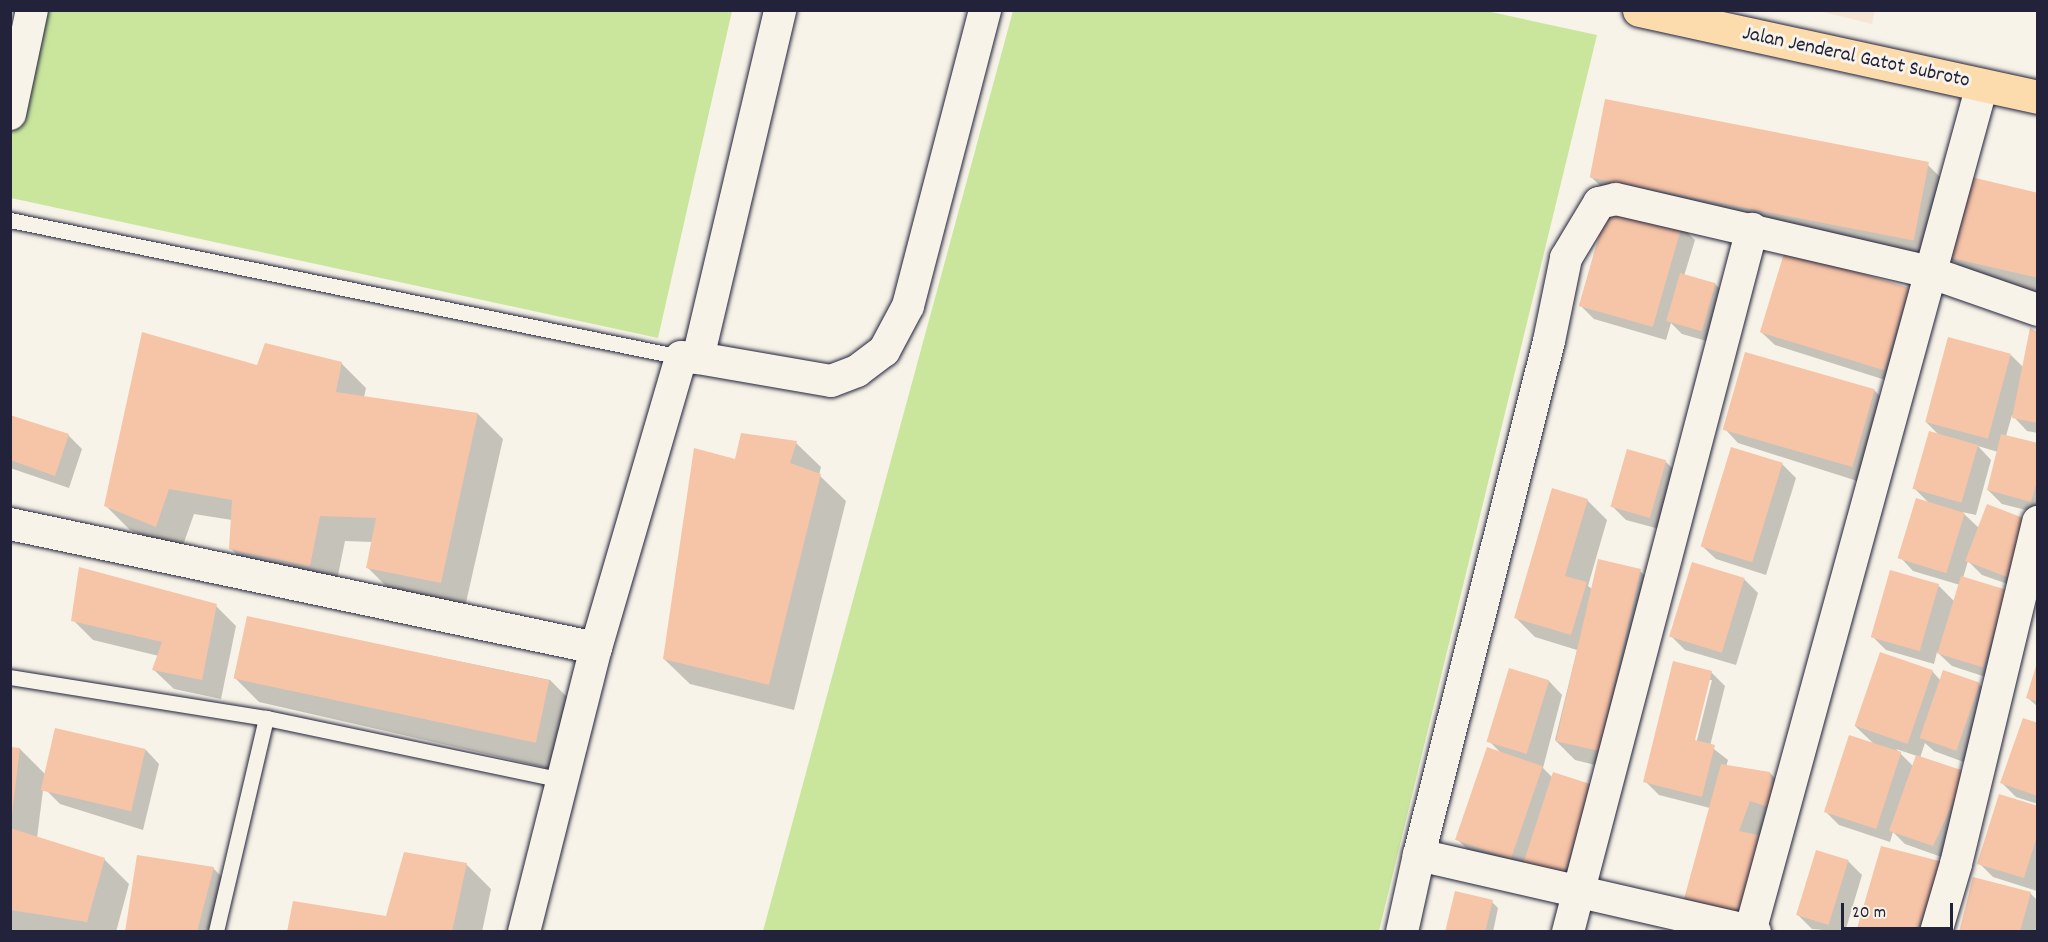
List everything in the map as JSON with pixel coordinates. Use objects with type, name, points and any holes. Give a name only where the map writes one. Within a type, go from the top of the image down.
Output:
[{"type":"highway","name":"Jalan Jenderal Gatot Subroto","points":[[1639,10],[2037,97]]},
{"type":"street","points":[[10,114],[32,10]]},
{"type":"street","points":[[524,932],[596,648],[690,358],[780,10]]},
{"type":"street","points":[[690,358],[831,381],[857,371],[884,351],[908,306],[985,10]]},
{"type":"street","points":[[1419,855],[1751,931],[1929,272],[1982,85]]},
{"type":"street","points":[[1402,932],[1419,855],[1549,341],[1566,258],[1582,225],[1599,203],[1616,199],[1929,272],[2037,310]]},
{"type":"street","points":[[1569,932],[1752,229]]},
{"type":"street","points":[[1936,932],[1956,864],[2037,522]]},
{"type":"street","points":[[10,524],[596,648]]},
{"type":"lane","points":[[10,220],[690,358]]},
{"type":"lane","points":[[10,677],[266,718],[561,780]]},
{"type":"lane","points":[[216,932],[266,718]]},
{"type":"shaded area","points":[[1875,10],[1872,24],[1819,11]]},
{"type":"green space","points":[[1482,10],[1597,35],[1379,931],[763,931],[1013,11]]},
{"type":"green space","points":[[37,11],[732,11],[658,338],[11,198],[11,125]]},
{"type":"building","points":[[1605,99],[1929,162],[1914,240],[1590,178]]},
{"type":"building","points":[[1967,176],[2038,193],[2038,278],[1947,257]]},
{"type":"building","points":[[1608,204],[1682,225],[1653,327],[1579,306]]},
{"type":"building","points":[[1785,250],[1909,288],[1884,370],[1760,332]]},
{"type":"building","points":[[1680,273],[1716,283],[1702,331],[1666,321]]},
{"type":"building","points":[[2030,328],[2038,332],[2038,423],[2012,418]]},
{"type":"building","points":[[142,332],[257,365],[265,343],[342,362],[336,392],[478,413],[441,583],[366,568],[376,518],[320,516],[310,566],[229,549],[232,500],[169,489],[156,527],[104,506]]},
{"type":"building","points":[[1948,337],[2011,354],[1988,439],[1925,422]]},
{"type":"building","points":[[1745,352],[1875,389],[1852,467],[1723,430]]},
{"type":"building","points":[[10,415],[69,434],[55,476],[10,460]]},
{"type":"building","points":[[1929,431],[1978,445],[1961,503],[1912,489]]},
{"type":"building","points":[[741,433],[797,441],[790,463],[821,474],[769,685],[663,659],[694,448],[735,459]]},
{"type":"building","points":[[2001,434],[2038,443],[2038,478],[2031,502],[1987,490]]},
{"type":"building","points":[[1731,447],[1783,463],[1752,562],[1701,546]]},
{"type":"building","points":[[1627,449],[1666,460],[1650,518],[1610,507]]},
{"type":"building","points":[[1552,488],[1588,499],[1565,576],[1587,582],[1571,635],[1514,618]]},
{"type":"building","points":[[1916,498],[1965,513],[1946,573],[1898,558]]},
{"type":"building","points":[[1987,504],[2029,520],[2007,577],[1965,561]]},
{"type":"building","points":[[1598,559],[1641,569],[1599,751],[1556,741]]},
{"type":"building","points":[[1692,562],[1745,578],[1722,653],[1669,637]]},
{"type":"building","points":[[79,567],[217,604],[202,680],[152,670],[162,642],[71,621]]},
{"type":"building","points":[[1890,570],[1939,584],[1920,651],[1871,637]]},
{"type":"building","points":[[1961,576],[2007,590],[1983,667],[1937,653]]},
{"type":"building","points":[[247,616],[549,680],[536,743],[234,679]]},
{"type":"building","points":[[1880,652],[1933,670],[1908,744],[1855,726]]},
{"type":"building","points":[[1673,661],[1712,671],[1695,740],[1715,745],[1702,797],[1643,782]]},
{"type":"building","points":[[2038,663],[2038,702],[2026,698]]},
{"type":"building","points":[[1509,668],[1549,680],[1527,754],[1486,742]]},
{"type":"building","points":[[1943,670],[1980,683],[1956,751],[1920,738]]},
{"type":"building","points":[[2023,718],[2038,723],[2038,796],[2000,783]]},
{"type":"building","points":[[55,728],[146,749],[131,811],[41,790]]},
{"type":"building","points":[[1849,735],[1901,752],[1876,829],[1824,812]]},
{"type":"building","points":[[10,747],[20,748],[12,815],[10,815]]},
{"type":"building","points":[[1487,747],[1543,766],[1511,859],[1455,840]]},
{"type":"building","points":[[1916,755],[1967,772],[1933,846],[1889,831]]},
{"type":"building","points":[[1721,764],[1770,772],[1775,809],[1750,801],[1739,831],[1768,837],[1745,916],[1684,899]]},
{"type":"building","points":[[1553,772],[1593,785],[1564,875],[1524,862]]},
{"type":"building","points":[[1999,794],[2038,806],[2038,833],[2024,878],[1977,864]]},
{"type":"building","points":[[10,828],[105,858],[87,922],[10,910]]},
{"type":"building","points":[[1881,846],[1947,863],[1916,932],[1856,932]]},
{"type":"building","points":[[1816,850],[1849,860],[1829,925],[1796,915]]},
{"type":"building","points":[[404,852],[467,863],[452,932],[287,932],[293,901],[386,916]]},
{"type":"building","points":[[137,855],[214,867],[197,932],[125,932]]},
{"type":"building","points":[[1973,877],[2031,892],[2020,932],[1959,932]]},
{"type":"building","points":[[1455,891],[1493,900],[1485,932],[1445,932]]}]
